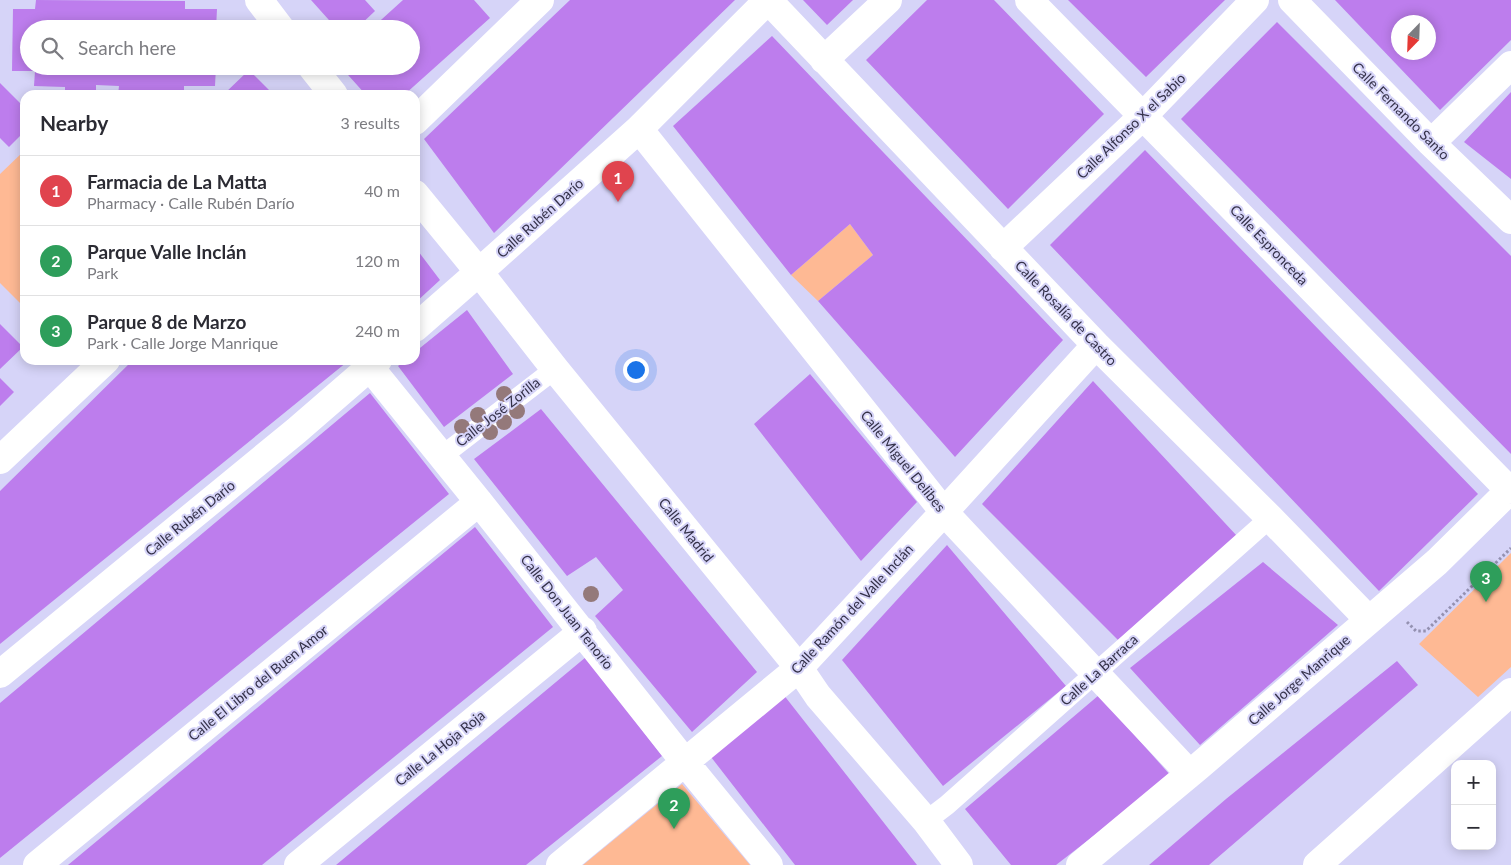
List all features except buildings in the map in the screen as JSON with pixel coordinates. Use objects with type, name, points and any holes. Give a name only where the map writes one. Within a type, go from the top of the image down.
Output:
[{"type":"street","points":[[259,0],[275,20]]},
{"type":"street","points":[[420,116],[540,0]]},
{"type":"street","name":"Calle Rosalía de Castro","points":[[768,0],[1096,345],[1270,518],[1369,620]]},
{"type":"street","name":"Calle Rubén Darío","points":[[420,324],[639,129],[768,0]]},
{"type":"street","points":[[824,60],[888,0]]},
{"type":"street","name":"Calle Espronceda","points":[[1029,0],[1510,489]]},
{"type":"street","name":"Calle Alfonso X el Sabio","points":[[1003,248],[1143,116],[1255,0]]},
{"type":"street","name":"Calle Fernando Santo","points":[[1292,0],[1431,143],[1508,212]]},
{"type":"street","points":[[1431,143],[1511,65]]},
{"type":"street","points":[[318,75],[330,90]]},
{"type":"street","name":"Calle Miguel Delibes","points":[[639,129],[944,512],[1189,773]]},
{"type":"street","name":"Calle Madrid","points":[[420,200],[798,668],[818,696],[926,821],[959,865]]},
{"type":"street","name":"Calle Ramón del Valle Inclán","points":[[560,865],[798,668],[944,512],[1096,345]]},
{"type":"street","points":[[0,460],[101,365]]},
{"type":"street","name":"Calle Rubén Darío","points":[[0,674],[288,437],[367,365]]},
{"type":"street","name":"Calle Don Juan Tenorio","points":[[372,365],[684,762],[769,865]]},
{"type":"street","name":"Calle José Zorilla","points":[[442,456],[555,369]]},
{"type":"street","name":"Calle Jorge Manrique","points":[[1080,865],[1437,562],[1510,489]]},
{"type":"street","name":"Calle El Libro del Buen Amor","points":[[37,865],[479,502]]},
{"type":"street","name":"Calle La Barraca","points":[[926,821],[947,805],[1096,674],[1270,518]]},
{"type":"street","name":"Calle La Hoja Roja","points":[[298,865],[583,632]]},
{"type":"street","points":[[1317,865],[1511,692]]},
{"type":"path","points":[[1401,627],[1407,622],[1416,631],[1426,631],[1511,548]]},
{"type":"shaded area","points":[[20,155],[20,303],[0,283],[0,174]]},
{"type":"shaded area","points":[[850,224],[873,255],[818,301],[791,275]]},
{"type":"shaded area","points":[[1511,553],[1511,667],[1478,697],[1419,644]]},
{"type":"shaded area","points":[[682,784],[750,865],[583,865]]},
{"type":"place","name":"Farmacia de La Matta","points":[[618,202]]},
{"type":"place","name":"Parque 8 de Marzo","points":[[1486,602]]},
{"type":"place","name":"Parque Valle Inclán","points":[[674,829]]}]
